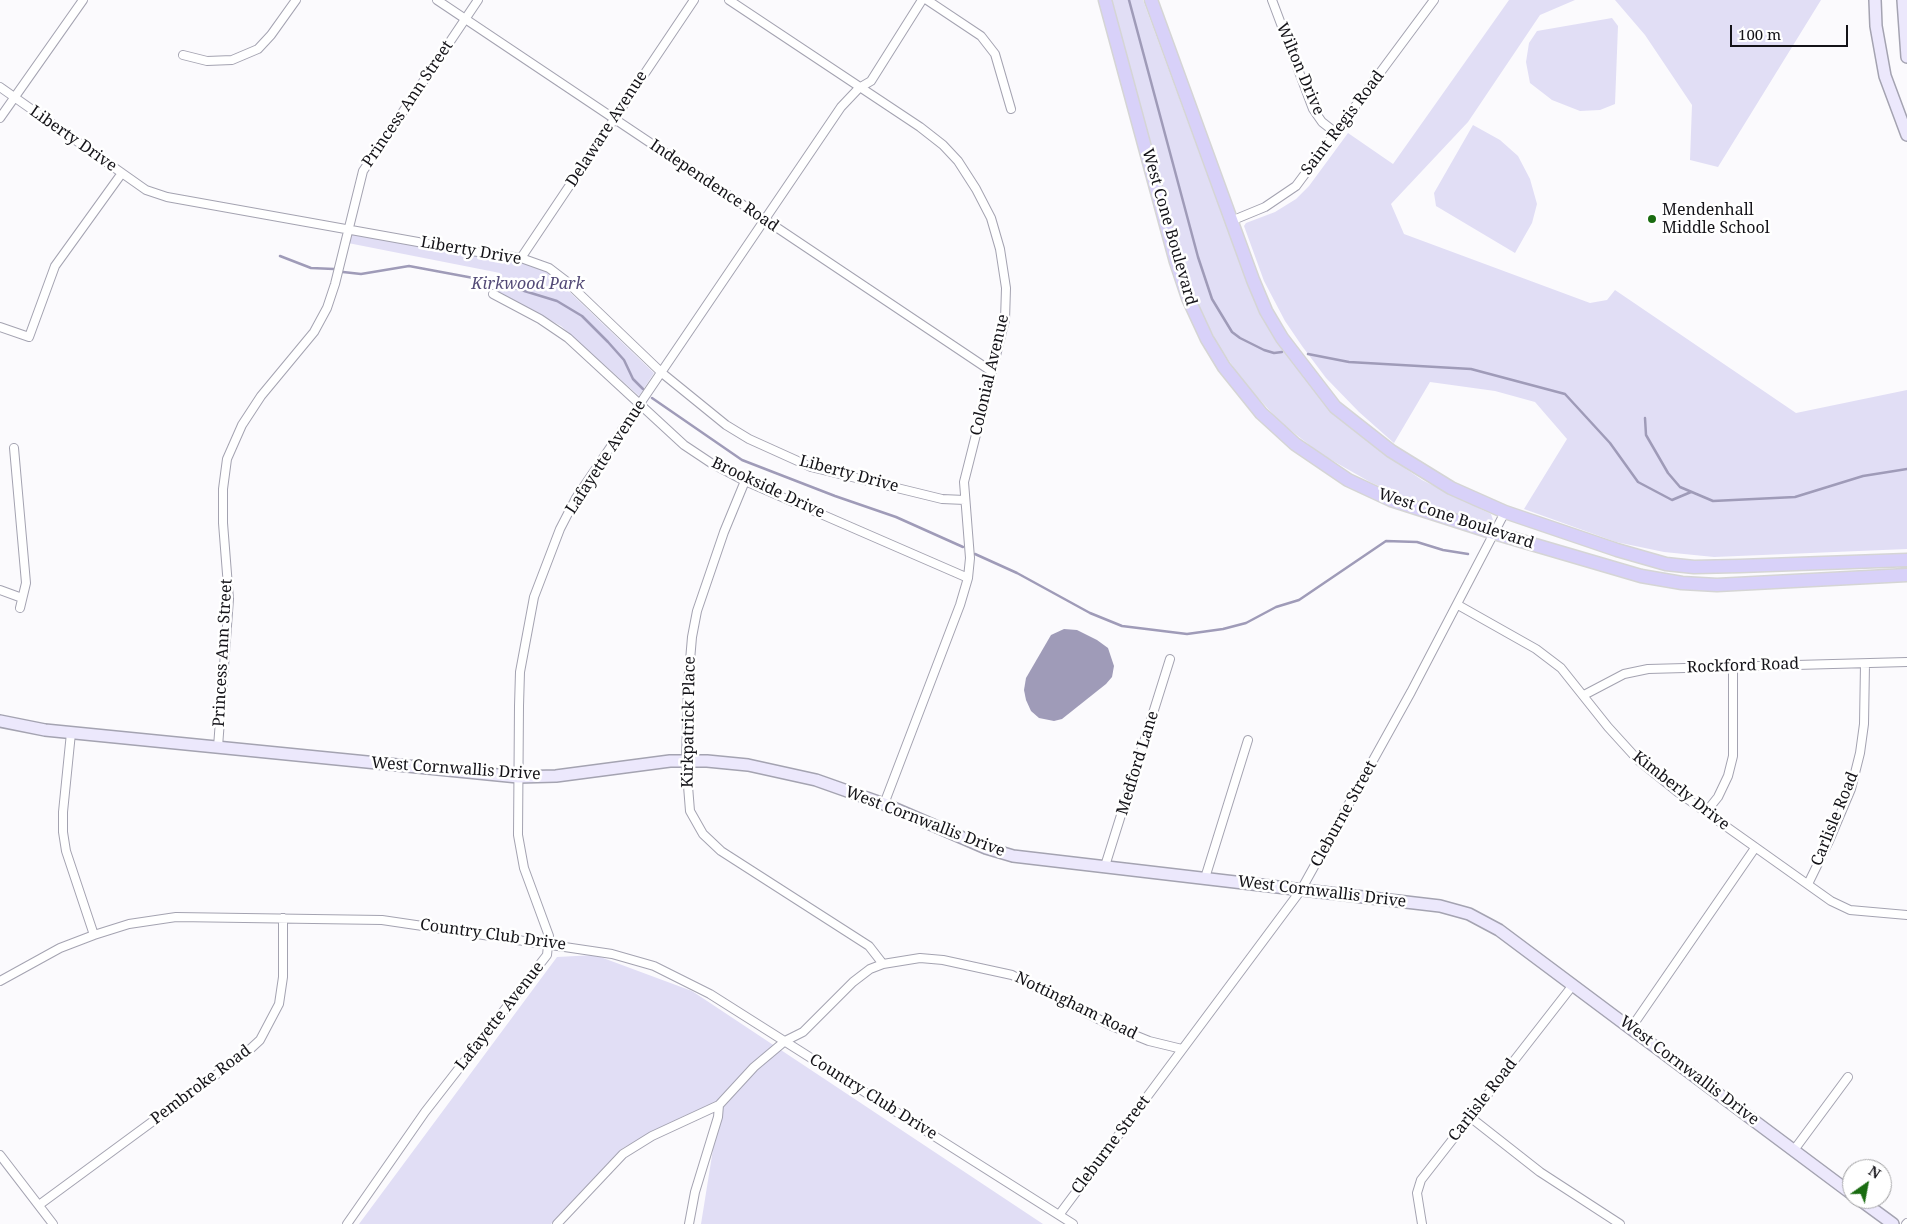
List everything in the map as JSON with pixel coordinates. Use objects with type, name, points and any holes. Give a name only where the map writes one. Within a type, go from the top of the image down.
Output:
[{"type":"main road","name":"West Cone Boulevard","points":[[1105,0],[1176,262],[1207,340],[1224,367],[1261,413],[1278,430],[1310,455],[1348,480],[1391,500],[1494,533],[1642,576],[1682,583],[1716,585],[1907,575]]},
{"type":"main road","name":"West Cone Boulevard","points":[[1151,0],[1231,221],[1266,311],[1282,338],[1335,407],[1390,451],[1421,472],[1451,488],[1505,512],[1617,550],[1666,564],[1740,566],[1907,560]]},
{"type":"street","points":[[0,118],[83,0]]},
{"type":"street","points":[[183,55],[207,61],[232,60],[258,50],[296,0]]},
{"type":"street","name":"Independence Road","points":[[437,0],[991,371]]},
{"type":"street","name":"Princess Ann Street","points":[[218,748],[230,599],[222,523],[223,489],[227,459],[242,424],[261,396],[314,332],[327,308],[342,257],[347,228],[363,171],[478,0]]},
{"type":"street","name":"Delaware Avenue","points":[[521,258],[694,0]]},
{"type":"street","name":"Colonial Avenue","points":[[729,0],[920,127],[943,145],[958,161],[991,218],[1000,249],[1006,288],[1005,320],[964,482],[970,558],[968,578],[960,605],[884,804]]},
{"type":"street","name":"Lafayette Avenue","points":[[346,1224],[425,1112],[540,967],[547,955],[549,936],[524,866],[518,835],[520,672],[534,596],[560,530],[576,498],[841,107],[859,88],[871,81],[922,0]]},
{"type":"street","points":[[927,0],[981,36],[995,54],[1011,109]]},
{"type":"street","name":"Wilton Drive","points":[[1272,0],[1313,108],[1322,122],[1336,133]]},
{"type":"street","name":"Saint Regis Road","points":[[1231,221],[1265,207],[1296,186],[1434,0]]},
{"type":"street","points":[[1875,0],[1876,26],[1885,76],[1907,135]]},
{"type":"street","points":[[1902,0],[1907,57]]},
{"type":"street","name":"Liberty Drive","points":[[0,87],[146,190],[167,197],[457,249],[521,258],[549,268],[566,281],[662,373],[726,425],[780,454],[810,467],[942,499],[965,500]]},
{"type":"street","points":[[0,326],[29,337],[56,266],[122,173]]},
{"type":"street","name":"Brookside Drive","points":[[493,294],[540,319],[568,338],[684,445],[745,481],[968,578]]},
{"type":"street","points":[[14,448],[26,583],[20,608]]},
{"type":"street","name":"Kirkpatrick Place","points":[[745,481],[724,532],[697,611],[688,684],[686,761],[690,812],[707,839],[721,851],[869,946],[883,964]]},
{"type":"street","name":"Cleburne Street","points":[[1059,1215],[1302,890],[1458,605],[1505,512]]},
{"type":"street","points":[[0,590],[22,598]]},
{"type":"street","name":"Kimberly Drive","points":[[1458,605],[1536,649],[1562,668],[1608,727],[1638,760],[1755,848],[1831,900],[1850,910],[1907,915]]},
{"type":"street","name":"Medford Lane","points":[[1105,866],[1170,659]]},
{"type":"street","name":"Rockford Road","points":[[1584,695],[1624,674],[1648,669],[1907,662]]},
{"type":"street","name":"Carlisle Road","points":[[1808,884],[1829,841],[1847,797],[1860,753],[1864,724],[1865,664]]},
{"type":"street","points":[[1706,812],[1718,797],[1728,776],[1733,756],[1733,666]]},
{"type":"street","name":"West Cornwallis Drive","points":[[0,721],[71,733],[518,777],[556,776],[686,761],[732,763],[770,768],[816,780],[884,804],[1000,852],[1302,890],[1427,903],[1469,914],[1500,930],[1842,1186]]},
{"type":"street","points":[[71,733],[63,812],[66,851],[94,935]]},
{"type":"street","points":[[1205,878],[1248,740]]},
{"type":"street","points":[[1631,1028],[1755,848]]},
{"type":"street","name":"Country Club Drive","points":[[0,981],[36,960],[94,935],[129,924],[176,917],[382,920],[612,954],[654,966],[710,994],[1073,1224]]},
{"type":"street","name":"Pembroke Road","points":[[39,1205],[247,1052],[260,1040],[279,1004],[283,977],[283,918]]},
{"type":"street","name":"Nottingham Road","points":[[557,1224],[630,1148],[719,1105],[754,1066],[785,1041],[803,1032],[853,982],[870,970],[883,964],[920,958],[943,960],[1012,974],[1112,1026],[1149,1041],[1182,1050]]},
{"type":"street","name":"Carlisle Road","points":[[1422,1224],[1417,1193],[1421,1180],[1573,985]]},
{"type":"street","points":[[1794,1150],[1848,1077]]},
{"type":"street","points":[[689,1224],[697,1185],[718,1117],[719,1105]]},
{"type":"street","points":[[1470,1117],[1540,1172],[1620,1224]]},
{"type":"street","points":[[1,1157],[53,1224]]},
{"type":"street","points":[[1873,1209],[1893,1224]]},
{"type":"green space","points":[[1112,0],[1143,0],[1243,272],[1267,322],[1352,428],[1422,480],[1491,514],[1493,520],[1490,524],[1403,497],[1370,482],[1321,454],[1280,422],[1242,380],[1217,343],[1197,302],[1185,270]]},
{"type":"green space","points":[[1509,0],[1575,0],[1540,15],[1468,122],[1391,204],[1404,234],[1590,303],[1607,300],[1615,290],[1796,413],[1907,390],[1907,549],[1714,557],[1664,552],[1616,542],[1524,509],[1567,439],[1535,402],[1495,391],[1430,382],[1394,443],[1359,412],[1326,378],[1302,346],[1285,321],[1264,281],[1244,226],[1246,223],[1275,212],[1296,199],[1309,186],[1348,133],[1393,164]]},
{"type":"green space","points":[[1615,0],[1821,0],[1718,167],[1690,160],[1692,105],[1645,35]]},
{"type":"green space","points":[[1612,18],[1618,26],[1615,104],[1600,110],[1580,111],[1552,100],[1530,83],[1526,62],[1529,43],[1537,31]]},
{"type":"green space","points":[[1473,125],[1500,140],[1518,156],[1530,179],[1537,204],[1532,223],[1515,253],[1436,206],[1434,193]]},
{"type":"green space","name":"Kirkwood Park","points":[[350,233],[525,262],[537,266],[552,275],[654,373],[639,396],[561,326],[496,291],[500,273],[348,243]]},
{"type":"green space","points":[[595,955],[692,991],[1043,1224],[701,1224],[719,1112],[686,1115],[623,1148],[551,1224],[359,1224],[557,957]]},
{"type":"shaded area","points":[[1064,629],[1077,630],[1108,648],[1114,666],[1112,677],[1106,684],[1062,719],[1054,721],[1039,718],[1031,711],[1024,690],[1026,678],[1051,635]]},
{"type":"waterway","points":[[1129,0],[1198,257],[1212,299],[1232,332],[1264,350],[1274,353],[1282,352]]},
{"type":"waterway","points":[[280,256],[311,268],[334,269]]},
{"type":"waterway","points":[[343,272],[361,274],[409,266],[495,282],[557,301],[582,316],[608,342],[624,360],[633,379],[643,389]]},
{"type":"waterway","points":[[1308,354],[1349,362],[1471,369],[1565,394],[1610,443],[1638,482],[1672,500],[1691,492]]},
{"type":"waterway","points":[[652,398],[742,460],[896,517],[963,547]]},
{"type":"waterway","points":[[1645,418],[1646,435],[1668,473],[1680,487],[1713,501],[1795,497],[1863,476],[1907,469]]},
{"type":"waterway","points":[[975,554],[1017,573],[1090,613],[1122,626],[1187,634],[1223,629],[1246,623],[1276,607],[1299,600],[1386,541],[1417,542],[1443,550],[1468,554]]},
{"type":"place","name":"Mendenhall Middle School","points":[[1652,219]]}]
